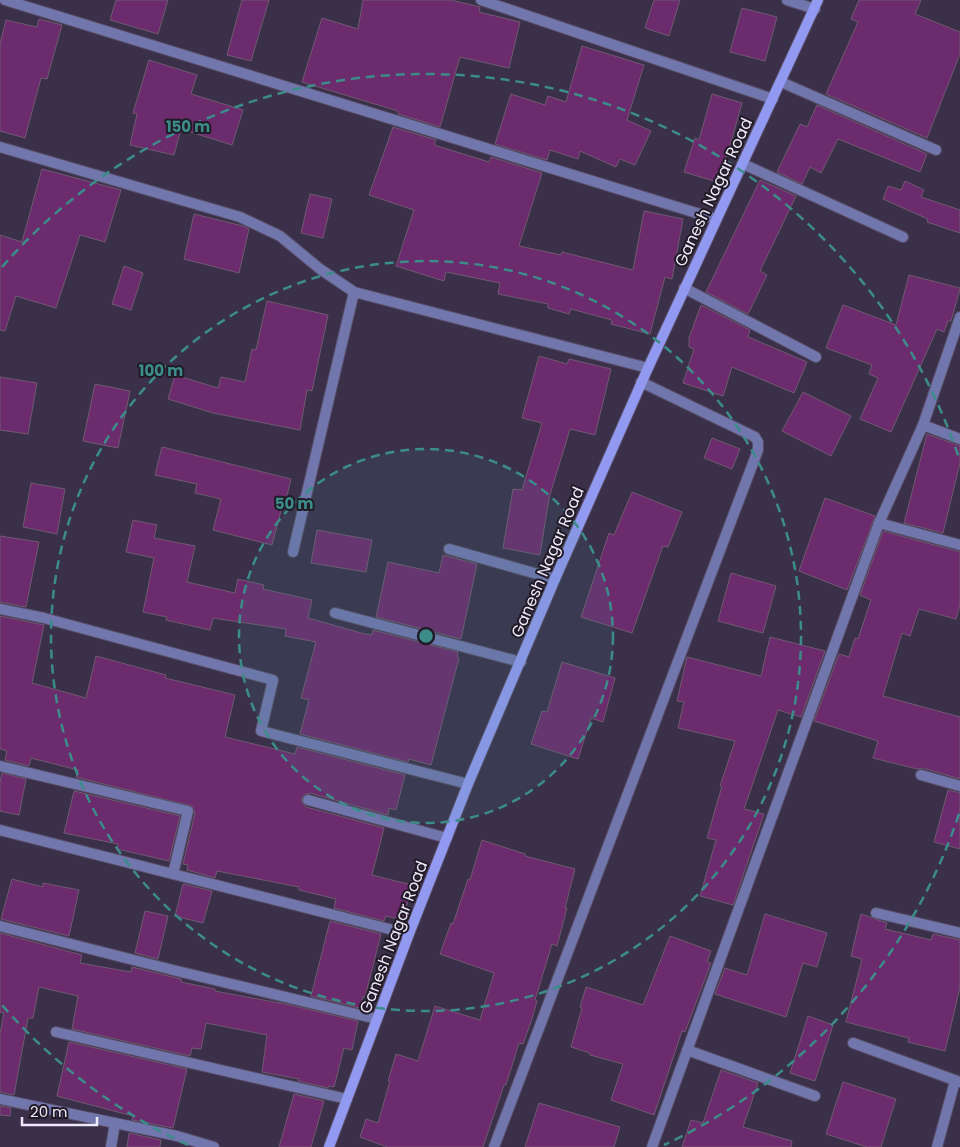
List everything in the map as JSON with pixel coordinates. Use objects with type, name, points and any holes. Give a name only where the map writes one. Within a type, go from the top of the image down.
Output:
[{"type":"street","points":[[6,0],[716,219]]},
{"type":"street","points":[[481,0],[773,99]]},
{"type":"street","points":[[788,0],[817,4]]},
{"type":"street","name":"Ganesh Nagar Road","points":[[331,1146],[346,1099],[468,784],[555,579],[641,382],[817,4]]},
{"type":"street","points":[[781,82],[936,150]]},
{"type":"street","points":[[0,147],[240,217],[280,236],[320,269],[354,292],[648,368]]},
{"type":"street","points":[[743,164],[903,237]]},
{"type":"street","points":[[684,288],[816,357]]},
{"type":"street","points":[[293,552],[354,292]]},
{"type":"street","points":[[652,1147],[879,522],[923,424],[960,317]]},
{"type":"street","points":[[494,1147],[758,450],[758,442],[755,437],[641,382]]},
{"type":"street","points":[[923,424],[960,439]]},
{"type":"street","points":[[879,522],[960,545]]},
{"type":"street","points":[[449,549],[555,579]]},
{"type":"street","points":[[0,609],[44,618],[273,680],[261,731],[468,784]]},
{"type":"street","points":[[334,613],[521,662]]},
{"type":"street","points":[[0,766],[188,811],[173,874]]},
{"type":"street","points":[[921,775],[960,786]]},
{"type":"street","points":[[308,800],[447,838]]},
{"type":"street","points":[[0,830],[409,934]]},
{"type":"street","points":[[876,912],[960,933]]},
{"type":"street","points":[[0,926],[377,1019]]},
{"type":"street","points":[[56,1032],[346,1099]]},
{"type":"street","points":[[853,1043],[958,1081],[937,1147]]},
{"type":"street","points":[[687,1050],[815,1096]]},
{"type":"street","points":[[0,1099],[177,1136],[214,1147]]},
{"type":"street","points":[[111,1147],[114,1123]]},
{"type":"building","points":[[116,0],[168,0],[158,34],[110,20]]},
{"type":"building","points":[[242,0],[269,0],[251,61],[227,55]]},
{"type":"building","points":[[363,0],[451,0],[480,7],[479,12],[520,22],[509,68],[460,57],[440,127],[398,114],[398,111],[302,82],[322,18],[358,29]]},
{"type":"building","points":[[654,0],[680,0],[669,36],[645,28]]},
{"type":"building","points":[[859,0],[921,0],[915,14],[960,32],[960,54],[927,138],[826,94],[858,22],[851,19]]},
{"type":"building","points":[[742,8],[777,17],[765,61],[730,52]]},
{"type":"building","points":[[39,19],[62,25],[47,79],[41,78],[25,138],[0,131],[0,44],[6,20],[37,27]]},
{"type":"building","points":[[582,46],[644,65],[627,120],[651,131],[635,165],[620,159],[616,167],[580,151],[578,159],[550,150],[547,160],[495,144],[511,94],[545,105],[548,96],[566,102]]},
{"type":"building","points":[[149,60],[197,75],[191,94],[243,110],[232,145],[181,129],[174,155],[130,145],[137,114],[133,113]]},
{"type":"building","points":[[712,94],[742,103],[717,182],[684,172],[695,138],[699,140]]},
{"type":"building","points":[[817,105],[927,154],[920,172],[838,139],[821,173],[810,167],[802,184],[777,172],[800,124],[807,127]]},
{"type":"building","points":[[393,127],[436,140],[434,145],[489,162],[491,157],[542,173],[519,246],[561,255],[562,252],[633,270],[644,211],[683,219],[672,279],[665,277],[650,334],[611,324],[612,320],[571,309],[569,314],[548,308],[548,304],[498,294],[500,283],[446,272],[444,281],[396,266],[414,210],[369,195]]},
{"type":"building","points":[[42,169],[121,190],[105,242],[80,235],[56,308],[16,296],[5,331],[0,330],[0,235],[22,242]]},
{"type":"building","points":[[760,180],[796,196],[760,271],[767,275],[748,314],[706,292]]},
{"type":"building","points":[[905,181],[924,190],[921,197],[960,210],[960,233],[927,222],[928,219],[883,199],[888,186],[901,190]]},
{"type":"building","points":[[310,194],[332,199],[323,238],[301,233]]},
{"type":"building","points":[[194,214],[249,229],[239,273],[184,259]]},
{"type":"building","points":[[124,266],[143,273],[131,310],[112,304]]},
{"type":"building","points":[[909,275],[960,289],[951,321],[948,321],[944,332],[937,329],[891,432],[860,419],[878,378],[869,374],[872,365],[826,348],[843,305],[896,325]]},
{"type":"building","points":[[267,301],[328,315],[312,391],[307,390],[300,430],[213,413],[168,399],[175,375],[218,388],[221,377],[245,382],[252,349],[256,350]]},
{"type":"building","points":[[701,305],[750,330],[748,337],[807,362],[794,393],[732,367],[723,396],[683,383],[694,349],[689,347],[689,338]]},
{"type":"building","points":[[539,356],[567,364],[569,359],[611,369],[595,435],[570,429],[549,498],[540,555],[503,548],[513,489],[522,490],[542,423],[522,418]]},
{"type":"building","points":[[0,377],[37,383],[28,434],[0,430]]},
{"type":"building","points":[[95,384],[130,391],[118,448],[83,441]]},
{"type":"building","points":[[803,392],[851,416],[831,456],[782,431]]},
{"type":"building","points":[[927,434],[960,446],[960,463],[943,533],[904,523]]},
{"type":"building","points":[[712,438],[740,449],[732,469],[704,458]]},
{"type":"building","points":[[162,447],[291,479],[272,545],[213,530],[221,499],[195,493],[197,484],[155,475]]},
{"type":"building","points":[[31,483],[65,489],[57,534],[23,527]]},
{"type":"building","points":[[632,492],[682,512],[668,547],[663,546],[632,633],[581,617],[609,533],[614,535]]},
{"type":"building","points":[[825,498],[875,516],[847,590],[799,571]]},
{"type":"building","points":[[133,520],[157,525],[154,538],[195,546],[187,582],[235,593],[238,579],[264,585],[263,589],[312,600],[308,618],[365,634],[372,635],[373,630],[458,652],[457,657],[459,658],[431,765],[409,759],[408,762],[300,734],[309,700],[301,698],[316,642],[285,636],[286,629],[213,618],[210,630],[166,620],[167,617],[143,612],[154,558],[126,552]]},
{"type":"building","points":[[317,530],[372,540],[366,572],[311,563]]},
{"type":"building","points":[[883,531],[960,552],[960,605],[956,619],[919,609],[910,636],[902,633],[883,696],[960,717],[960,779],[923,768],[917,769],[873,758],[878,741],[814,721],[839,654],[849,657],[855,638],[858,639],[871,600],[860,595]]},
{"type":"building","points":[[0,536],[39,542],[26,607],[0,602]]},
{"type":"building","points":[[443,555],[477,564],[461,639],[376,617],[388,562],[439,573]]},
{"type":"building","points":[[731,573],[776,586],[763,633],[718,621]]},
{"type":"building","points":[[0,616],[44,625],[32,683],[86,698],[96,656],[166,675],[165,678],[235,695],[225,737],[295,754],[297,747],[405,775],[396,810],[389,808],[388,815],[310,793],[304,795],[301,799],[306,807],[384,828],[372,875],[412,885],[403,920],[386,916],[384,921],[334,908],[336,899],[299,890],[299,887],[217,871],[215,878],[187,870],[188,865],[183,864],[195,813],[192,806],[76,777],[78,770],[31,758],[29,766],[5,760],[7,751],[0,749]]},
{"type":"building","points":[[770,637],[825,651],[801,717],[778,710],[744,809],[764,814],[733,905],[700,896],[716,840],[707,838],[722,786],[720,786],[735,741],[678,728],[684,702],[677,701],[687,657],[761,676]]},
{"type":"building","points":[[562,662],[615,678],[603,722],[591,718],[578,759],[531,744],[542,711],[547,712]]},
{"type":"building","points":[[2,773],[26,779],[19,815],[0,811],[0,782]]},
{"type":"building","points":[[948,790],[960,793],[960,849],[934,842]]},
{"type":"building","points":[[74,791],[180,816],[169,861],[117,849],[118,844],[64,833]]},
{"type":"building","points":[[482,840],[525,854],[525,856],[575,869],[557,946],[552,944],[535,1000],[537,1001],[532,1019],[523,1044],[519,1043],[483,1147],[387,1147],[360,1137],[366,1119],[378,1123],[396,1054],[418,1061],[435,1006],[480,1020],[494,973],[440,954],[451,923],[453,924],[468,879],[470,880]]},
{"type":"building","points":[[12,879],[43,887],[43,883],[79,890],[69,936],[1,919]]},
{"type":"building","points":[[183,884],[212,891],[203,923],[175,916]]},
{"type":"building","points":[[145,911],[168,916],[158,959],[135,953]]},
{"type":"building","points":[[765,914],[827,933],[817,967],[803,963],[786,1017],[715,994],[725,968],[747,975]]},
{"type":"building","points":[[861,914],[887,923],[885,929],[931,940],[933,934],[960,940],[960,987],[945,1051],[908,1042],[909,1038],[846,1022],[862,959],[851,956]]},
{"type":"building","points":[[330,921],[381,934],[365,997],[363,996],[360,1008],[311,996]]},
{"type":"building","points":[[0,933],[82,955],[80,963],[131,972],[132,967],[181,979],[181,982],[215,989],[215,991],[290,1005],[358,1021],[352,1050],[344,1048],[334,1087],[329,1086],[328,1088],[298,1081],[299,1079],[262,1072],[267,1035],[206,1023],[201,1049],[192,1048],[190,1056],[72,1029],[78,996],[39,987],[33,1018],[28,1018],[14,1095],[0,1092],[0,1034],[4,1013],[0,1012]]},
{"type":"building","points":[[670,936],[711,951],[707,962],[711,963],[685,1032],[682,1031],[654,1115],[611,1100],[623,1064],[590,1055],[590,1053],[571,1047],[586,987],[643,1005]]},
{"type":"building","points":[[808,1016],[833,1025],[815,1081],[790,1073]]},
{"type":"building","points":[[69,1042],[187,1069],[173,1128],[132,1120],[133,1116],[57,1096]]},
{"type":"building","points":[[721,1070],[758,1083],[743,1127],[792,1141],[791,1147],[682,1147],[691,1120],[703,1123]]},
{"type":"building","points":[[843,1082],[896,1099],[881,1147],[867,1147],[826,1134]]},
{"type":"building","points":[[294,1094],[324,1101],[311,1147],[279,1147]]},
{"type":"building","points":[[539,1103],[620,1127],[614,1147],[525,1147]]},
{"type":"building","points":[[0,1106],[11,1108],[10,1116],[0,1115]]},
{"type":"building","points":[[129,1133],[161,1140],[160,1147],[127,1147]]}]
